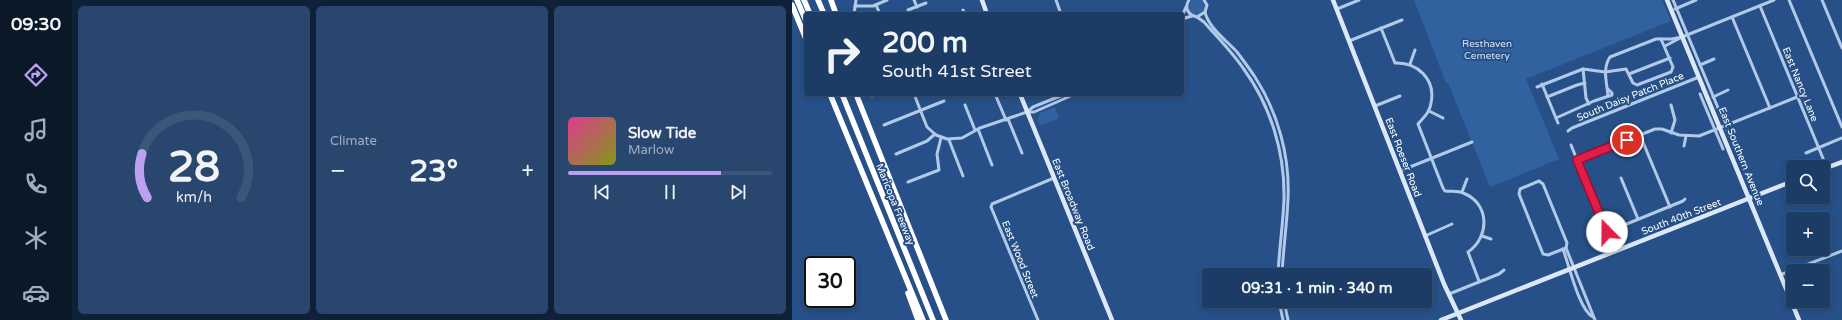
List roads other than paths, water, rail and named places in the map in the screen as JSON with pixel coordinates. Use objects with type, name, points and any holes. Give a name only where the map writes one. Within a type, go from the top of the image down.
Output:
[{"type":"highway","points":[[797,0],[804,16]]},
{"type":"highway","points":[[804,0],[809,12]]},
{"type":"highway","points":[[818,0],[823,12]]},
{"type":"highway","points":[[831,0],[835,12]]},
{"type":"highway","points":[[792,5],[804,34]]},
{"type":"highway","points":[[792,10],[802,28]]},
{"type":"highway","points":[[831,96],[923,320]]},
{"type":"highway","name":"Maricopa Freeway","points":[[843,96],[933,320]]},
{"type":"highway","name":"Maricopa Freeway","points":[[857,96],[946,319]]},
{"type":"highway","points":[[859,96],[861,106]]},
{"type":"highway","points":[[892,245],[899,269],[918,320]]},
{"type":"main road","points":[[982,0],[986,12]]},
{"type":"main road","name":"East Roeser Road","points":[[1333,0],[1425,236],[1461,320]]},
{"type":"main road","name":"East Southern Avenue","points":[[1667,0],[1699,77],[1723,128],[1749,199],[1799,320]]},
{"type":"main road","name":"East Broadway Road","points":[[1021,96],[1112,320]]},
{"type":"main road","points":[[1830,167],[1842,162]]},
{"type":"main road","name":"South 40th Street","points":[[1441,320],[1786,185]]},
{"type":"street","points":[[854,12],[856,0]]},
{"type":"street","points":[[855,6],[874,4],[887,0]]},
{"type":"street","points":[[914,0],[917,7]]},
{"type":"street","points":[[1056,0],[1060,12]]},
{"type":"street","points":[[1184,12],[1188,0]]},
{"type":"street","points":[[1204,0],[1207,5],[1205,12],[1208,20],[1247,66],[1255,78],[1269,102],[1280,133],[1286,157],[1288,184],[1282,268]]},
{"type":"street","points":[[1336,9],[1359,0]]},
{"type":"street","name":"East Southern Avenue","points":[[1673,0],[1713,96],[1723,128],[1731,139]]},
{"type":"street","points":[[1671,10],[1696,0]]},
{"type":"street","points":[[1664,45],[1774,0]]},
{"type":"street","points":[[1789,0],[1842,127]]},
{"type":"street","points":[[1823,0],[1842,48]]},
{"type":"street","points":[[908,10],[926,3]]},
{"type":"street","points":[[874,4],[879,12]]},
{"type":"street","name":"East Nancy Lane","points":[[1760,6],[1819,148],[1822,160]]},
{"type":"street","points":[[1186,7],[1192,16]]},
{"type":"street","points":[[1197,17],[1205,12]]},
{"type":"street","points":[[1184,17],[1197,17],[1204,22],[1243,68],[1260,95],[1272,123],[1281,156],[1284,184],[1278,268]]},
{"type":"street","points":[[1732,17],[1770,108]]},
{"type":"street","points":[[1349,41],[1402,20]]},
{"type":"street","points":[[1381,28],[1395,63],[1410,64],[1423,73],[1429,82],[1432,92],[1432,103],[1429,111],[1418,124],[1445,191],[1462,192],[1471,197],[1479,204],[1484,215],[1485,227],[1482,236],[1475,247],[1468,252],[1479,281]]},
{"type":"street","points":[[1608,96],[1605,72],[1606,63],[1610,57],[1661,39],[1682,37]]},
{"type":"street","points":[[1537,87],[1583,68],[1605,72],[1626,69],[1634,84],[1638,85],[1674,70],[1661,39]]},
{"type":"street","points":[[1664,45],[1672,39]]},
{"type":"street","points":[[1410,64],[1415,50]]},
{"type":"street","points":[[1629,74],[1670,58]]},
{"type":"street","points":[[1700,65],[1714,59]]},
{"type":"street","points":[[1583,68],[1586,98],[1589,104]]},
{"type":"street","name":"South Daisy Patch Place","points":[[1568,131],[1572,128],[1699,77]]},
{"type":"street","points":[[1547,97],[1585,83]]},
{"type":"street","points":[[1542,84],[1558,123]]},
{"type":"street","points":[[1556,118],[1612,94],[1608,89]]},
{"type":"street","points":[[1713,96],[1728,90]]},
{"type":"street","name":"East Southern Avenue","points":[[1700,94],[1723,149]]},
{"type":"street","points":[[915,96],[926,125],[935,134],[949,140],[962,138],[976,130],[1027,112],[1035,111],[1070,96]]},
{"type":"street","points":[[996,96],[1022,153]]},
{"type":"street","points":[[1027,112],[1032,107],[1060,96]]},
{"type":"street","points":[[1375,106],[1400,96]]},
{"type":"street","points":[[1577,160],[1657,129],[1686,136],[1699,136],[1723,128],[1797,97]]},
{"type":"street","points":[[884,125],[944,101]]},
{"type":"street","points":[[965,105],[992,165]]},
{"type":"street","points":[[1671,105],[1675,120],[1671,133]]},
{"type":"street","points":[[1429,111],[1443,118]]},
{"type":"street","points":[[896,154],[927,141],[935,134]]},
{"type":"street","points":[[1640,135],[1670,207]]},
{"type":"street","points":[[1684,146],[1686,136]]},
{"type":"street","points":[[908,182],[939,170],[936,157],[942,138]]},
{"type":"street","points":[[1806,153],[1842,138]]},
{"type":"street","points":[[949,140],[963,176]]},
{"type":"street","points":[[1400,171],[1472,142]]},
{"type":"street","points":[[1572,145],[1615,252]]},
{"type":"street","name":"East Wood Street","points":[[1038,320],[992,209],[992,204],[1054,178]]},
{"type":"street","points":[[1621,178],[1638,219]]},
{"type":"street","points":[[1462,192],[1467,179]]},
{"type":"street","points":[[1565,248],[1545,255],[1519,191],[1523,187],[1537,181],[1541,182],[1565,248],[1583,305],[1589,315],[1594,319]]},
{"type":"street","points":[[1607,232],[1682,202],[1684,199]]},
{"type":"street","points":[[1425,236],[1452,224]]},
{"type":"street","points":[[1482,236],[1491,239]]},
{"type":"street","points":[[1780,275],[1842,251]]},
{"type":"street","points":[[1449,294],[1504,270]]},
{"type":"street","points":[[1281,308],[1284,320]]},
{"type":"street","points":[[1285,308],[1288,320]]},
{"type":"park label","name":"Resthaven Cemetery","points":[[1487,48]]}]
